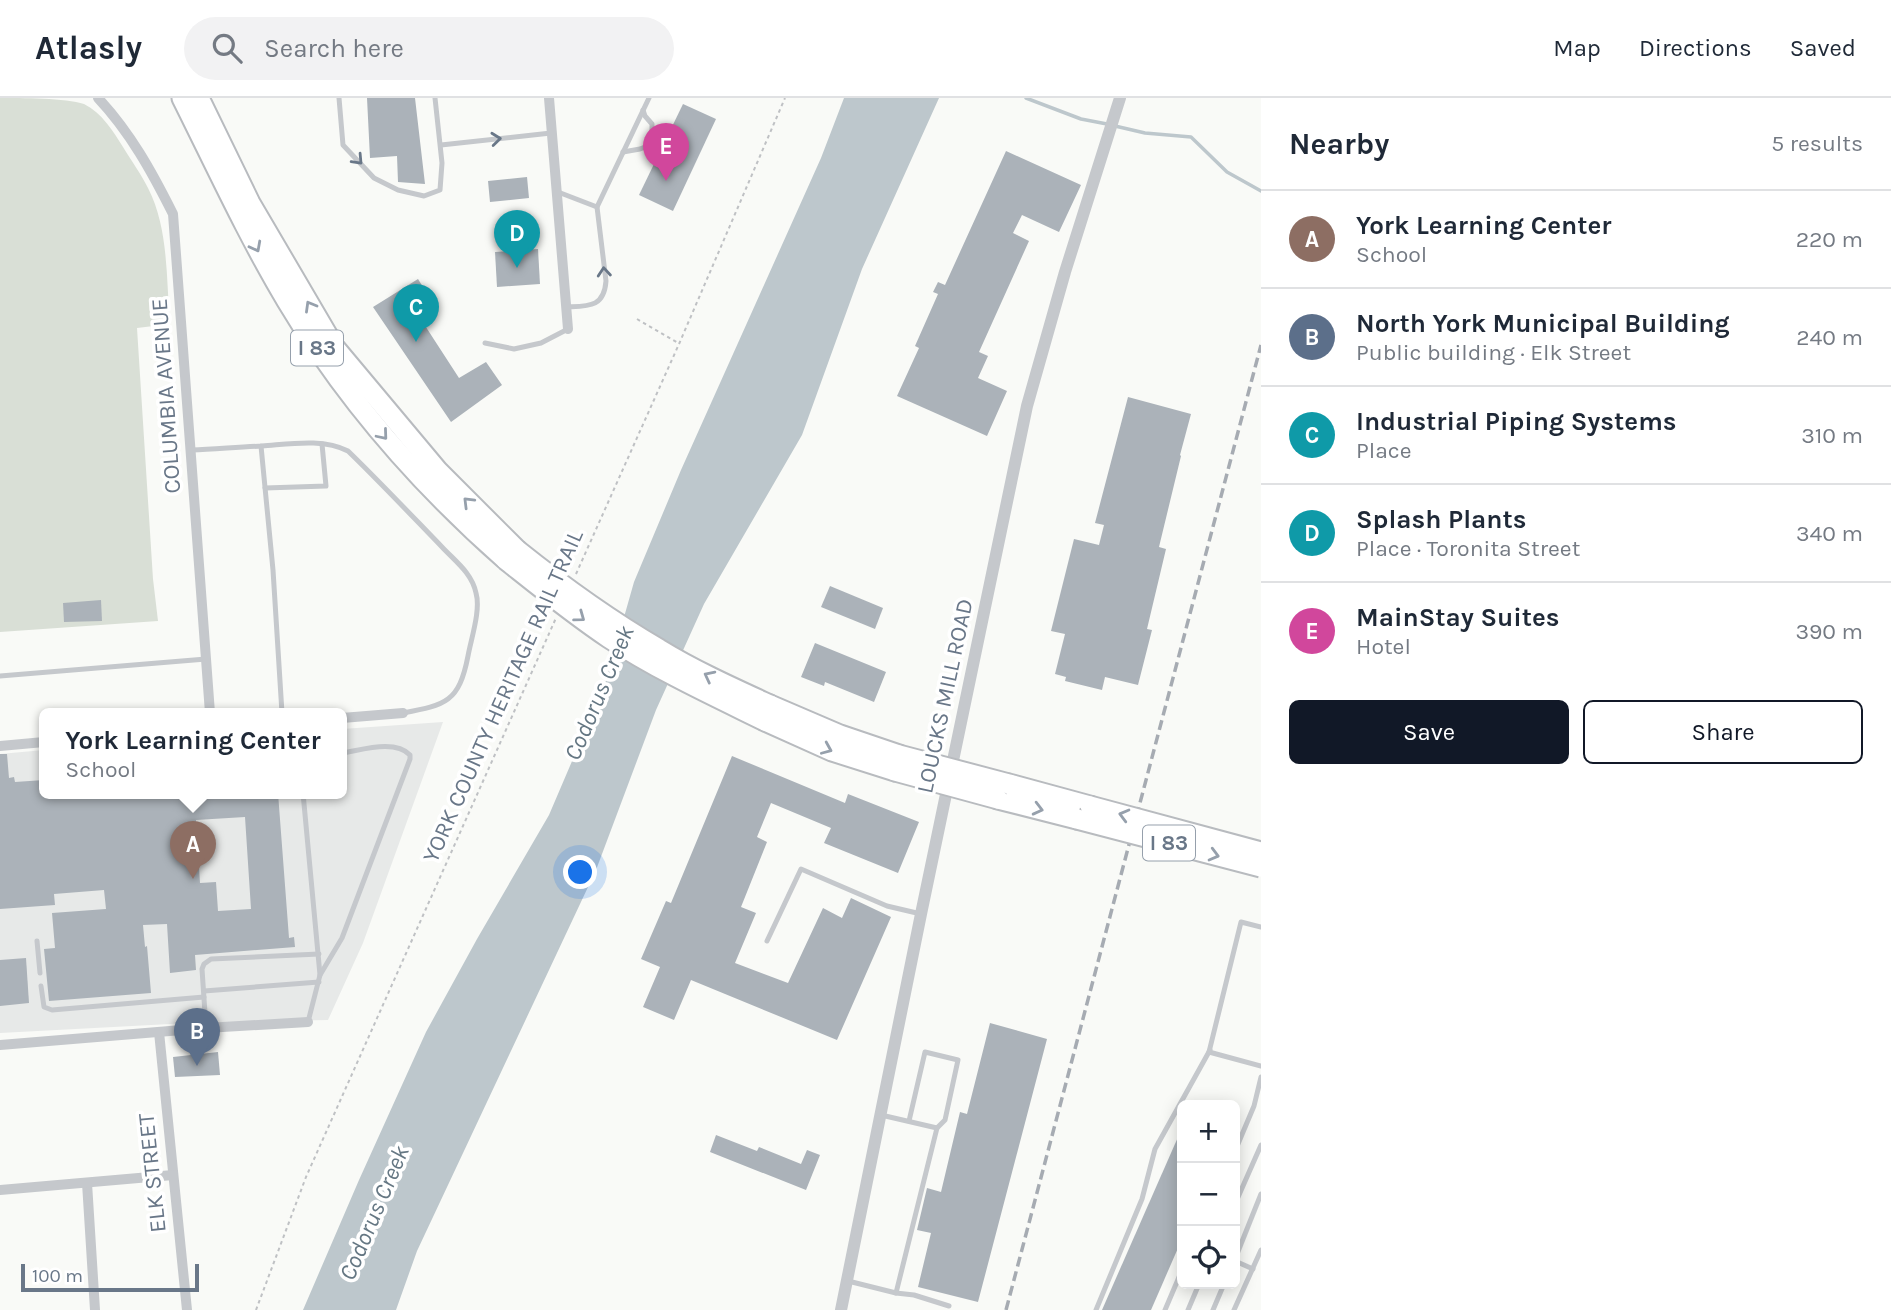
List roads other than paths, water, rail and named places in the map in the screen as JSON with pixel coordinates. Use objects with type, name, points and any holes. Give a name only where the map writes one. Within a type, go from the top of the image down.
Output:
[{"type":"highway","name":"I 83","points":[[182,98],[267,266],[336,375],[408,464],[468,526],[512,555]]},
{"type":"highway","name":"I 83","points":[[198,98],[250,203],[335,348],[541,589],[610,639],[688,684],[768,713],[832,751],[897,763],[1084,812],[1261,852]]},
{"type":"highway","name":"I 83","points":[[1084,812],[1261,867]]},
{"type":"street","name":"COLUMBIA AVENUE","points":[[98,98],[143,156],[173,214],[210,708]]},
{"type":"street","points":[[549,98],[568,329]]},
{"type":"street","name":"LOUCKS MILL ROAD","points":[[841,1310],[1027,406],[1065,272],[1119,101]]},
{"type":"street","points":[[347,718],[403,713]]},
{"type":"street","points":[[0,746],[39,742]]},
{"type":"street","points":[[0,1045],[308,1022]]},
{"type":"street","name":"ELK STREET","points":[[159,1032],[187,1310]]},
{"type":"street","points":[[0,1190],[173,1175]]},
{"type":"street","points":[[87,1183],[95,1310]]},
{"type":"lane","points":[[339,98],[343,145],[374,178],[398,190],[424,196],[440,190],[442,163],[435,98]]},
{"type":"lane","points":[[566,307],[592,305],[605,291],[597,207],[649,98]]},
{"type":"lane","points":[[643,110],[653,124],[652,131]]},
{"type":"lane","points":[[441,145],[551,133]]},
{"type":"lane","points":[[623,152],[645,147]]},
{"type":"lane","points":[[557,191],[597,207]]},
{"type":"lane","points":[[485,343],[514,349],[541,343],[568,329]]},
{"type":"lane","points":[[192,450],[300,443],[341,447],[466,570],[477,594],[476,612],[461,685],[450,698],[433,707],[403,713]]},
{"type":"lane","points":[[265,488],[326,486],[322,444]]},
{"type":"lane","points":[[261,446],[282,708]]},
{"type":"lane","points":[[0,676],[206,659]]},
{"type":"lane","points":[[319,979],[342,937],[410,759],[410,755],[404,750],[389,747],[347,752]]},
{"type":"lane","points":[[304,799],[319,954],[319,979],[308,1022]]},
{"type":"lane","points":[[767,941],[801,869],[887,906],[921,915]]},
{"type":"lane","points":[[1096,1310],[1142,1199],[1155,1149],[1210,1050],[1241,922],[1261,927]]},
{"type":"lane","points":[[37,942],[40,972]]},
{"type":"lane","points":[[206,1028],[202,969],[211,959],[319,954]]},
{"type":"lane","points":[[41,986],[44,1007],[52,1010],[319,979]]},
{"type":"lane","points":[[1210,1050],[1209,1052],[1261,1066]]},
{"type":"lane","points":[[896,1293],[937,1128],[945,1119],[958,1060],[925,1052],[909,1121]]},
{"type":"lane","points":[[1240,1140],[1253,1110],[1261,1077]]},
{"type":"lane","points":[[1253,1110],[1261,1115]]},
{"type":"lane","points":[[881,1115],[937,1128]]},
{"type":"lane","points":[[1240,1192],[1261,1144]]},
{"type":"lane","points":[[1240,1247],[1261,1194]]},
{"type":"lane","points":[[1234,1310],[1261,1250]]},
{"type":"lane","points":[[1240,1262],[1253,1269]]},
{"type":"lane","points":[[848,1281],[914,1295],[949,1306]]},
{"type":"lane","points":[[1164,1310],[1177,1281]]},
{"type":"lane","points":[[1188,1310],[1197,1289]]},
{"type":"lane","points":[[1213,1310],[1222,1289]]},
{"type":"water","name":"Codorus Creek","points":[[844,98],[939,98],[862,269],[802,435],[704,604],[656,710],[596,870],[417,1251],[396,1310],[303,1310],[426,1032],[549,815],[605,684],[634,582],[681,470],[821,158]]},
{"type":"waterway","points":[[1026,98],[1081,119],[1107,124]]},
{"type":"waterway","points":[[1115,126],[1145,133],[1191,137],[1227,172],[1261,191]]},
{"type":"railway","points":[[1006,1310],[1261,345]]},
{"type":"place","name":"MainStay Suites","points":[[666,181]]},
{"type":"place","name":"Splash Plants","points":[[517,268]]},
{"type":"place","name":"Industrial Piping Systems","points":[[416,342]]},
{"type":"place","name":"York Learning Center","points":[[193,879]]},
{"type":"place","name":"North York Municipal Building","points":[[197,1066]]}]
